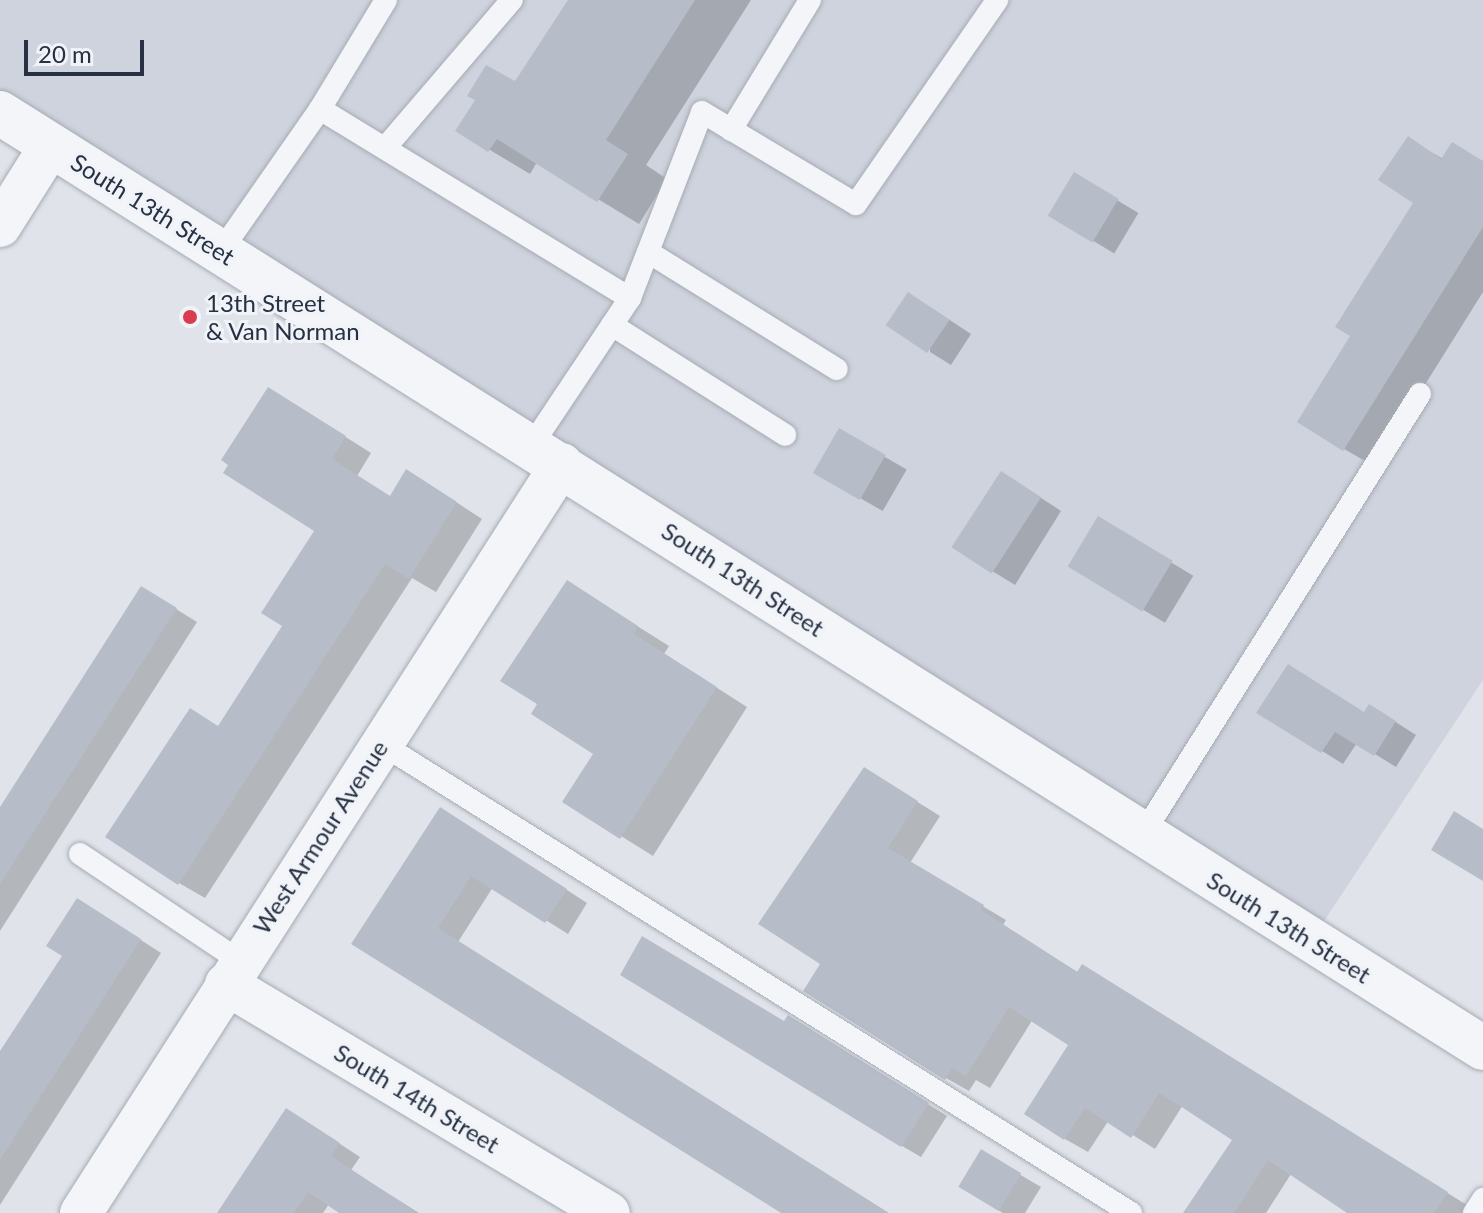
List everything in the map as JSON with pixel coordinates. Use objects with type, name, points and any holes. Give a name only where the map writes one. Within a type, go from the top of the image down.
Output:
[{"type":"street","name":"South 13th Street","points":[[0,113],[547,454],[1483,1048]]},
{"type":"street","points":[[0,226],[51,145]]},
{"type":"street","name":"West Armour Avenue","points":[[81,1213],[380,743],[547,454]]},
{"type":"street","name":"South 14th Street","points":[[233,972],[609,1213]]},
{"type":"lane","points":[[221,251],[320,109],[386,0]]},
{"type":"lane","points":[[385,148],[512,0]]},
{"type":"lane","points":[[731,130],[810,0]]},
{"type":"lane","points":[[547,454],[612,325],[630,298],[702,112],[856,204],[997,0]]},
{"type":"lane","points":[[320,109],[630,298]]},
{"type":"lane","points":[[648,252],[837,369]]},
{"type":"lane","points":[[612,325],[785,435]]},
{"type":"lane","points":[[1143,834],[1420,394]]},
{"type":"lane","points":[[380,743],[1131,1213]]},
{"type":"lane","points":[[80,854],[233,972]]},
{"type":"lane","points":[[1474,1213],[1483,1199]]},
{"type":"shaded area","points":[[0,0],[1483,0],[1483,680],[1311,941],[0,113]]},
{"type":"building","points":[[568,0],[695,0],[606,140],[628,154],[597,202],[497,139],[488,152],[455,131],[475,100],[467,96],[486,65],[515,81]]},
{"type":"building","points":[[1408,136],[1441,159],[1452,142],[1483,161],[1483,227],[1343,451],[1297,422],[1350,336],[1335,327],[1413,203],[1378,180]]},
{"type":"building","points":[[1074,172],[1119,199],[1092,242],[1048,216]]},
{"type":"building","points":[[908,292],[949,320],[927,353],[886,325]]},
{"type":"building","points":[[268,387],[346,436],[332,459],[390,496],[406,469],[457,502],[409,579],[385,564],[178,885],[105,837],[190,708],[218,726],[282,626],[261,613],[314,531],[223,473],[228,465],[221,460]]},
{"type":"building","points":[[839,428],[886,455],[860,500],[813,473]]},
{"type":"building","points":[[1001,471],[1041,497],[992,573],[951,547]]},
{"type":"building","points":[[1098,516],[1173,561],[1142,611],[1068,567]]},
{"type":"building","points":[[567,580],[638,626],[634,634],[717,687],[620,839],[562,802],[593,754],[531,714],[537,704],[500,681]]},
{"type":"building","points":[[141,586],[177,608],[0,884],[0,807]]},
{"type":"building","points":[[1288,664],[1364,712],[1369,704],[1396,721],[1374,756],[1335,732],[1321,753],[1256,713]]},
{"type":"building","points":[[864,767],[918,801],[888,848],[984,905],[981,910],[1077,972],[1082,964],[1448,1192],[1434,1213],[1347,1213],[1268,1160],[1234,1213],[1183,1213],[1232,1140],[1159,1093],[1131,1138],[1085,1108],[1064,1140],[1024,1114],[1068,1045],[1009,1007],[966,1076],[952,1068],[945,1080],[803,991],[820,964],[758,924]]},
{"type":"building","points":[[440,807],[567,889],[545,923],[471,876],[438,928],[889,1213],[781,1213],[351,944]]},
{"type":"building","points":[[1454,811],[1483,829],[1483,881],[1431,850]]},
{"type":"building","points":[[77,898],[141,939],[0,1160],[0,1051],[62,956],[46,946]]},
{"type":"building","points":[[642,936],[784,1021],[788,1015],[929,1103],[901,1147],[620,975]]},
{"type":"building","points":[[286,1108],[340,1143],[331,1156],[417,1213],[339,1213],[308,1192],[294,1213],[217,1213]]},
{"type":"building","points":[[981,1149],[1021,1173],[999,1211],[958,1187]]},
{"type":"place","name":"13th Street & Van Norman","points":[[190,317]]}]
